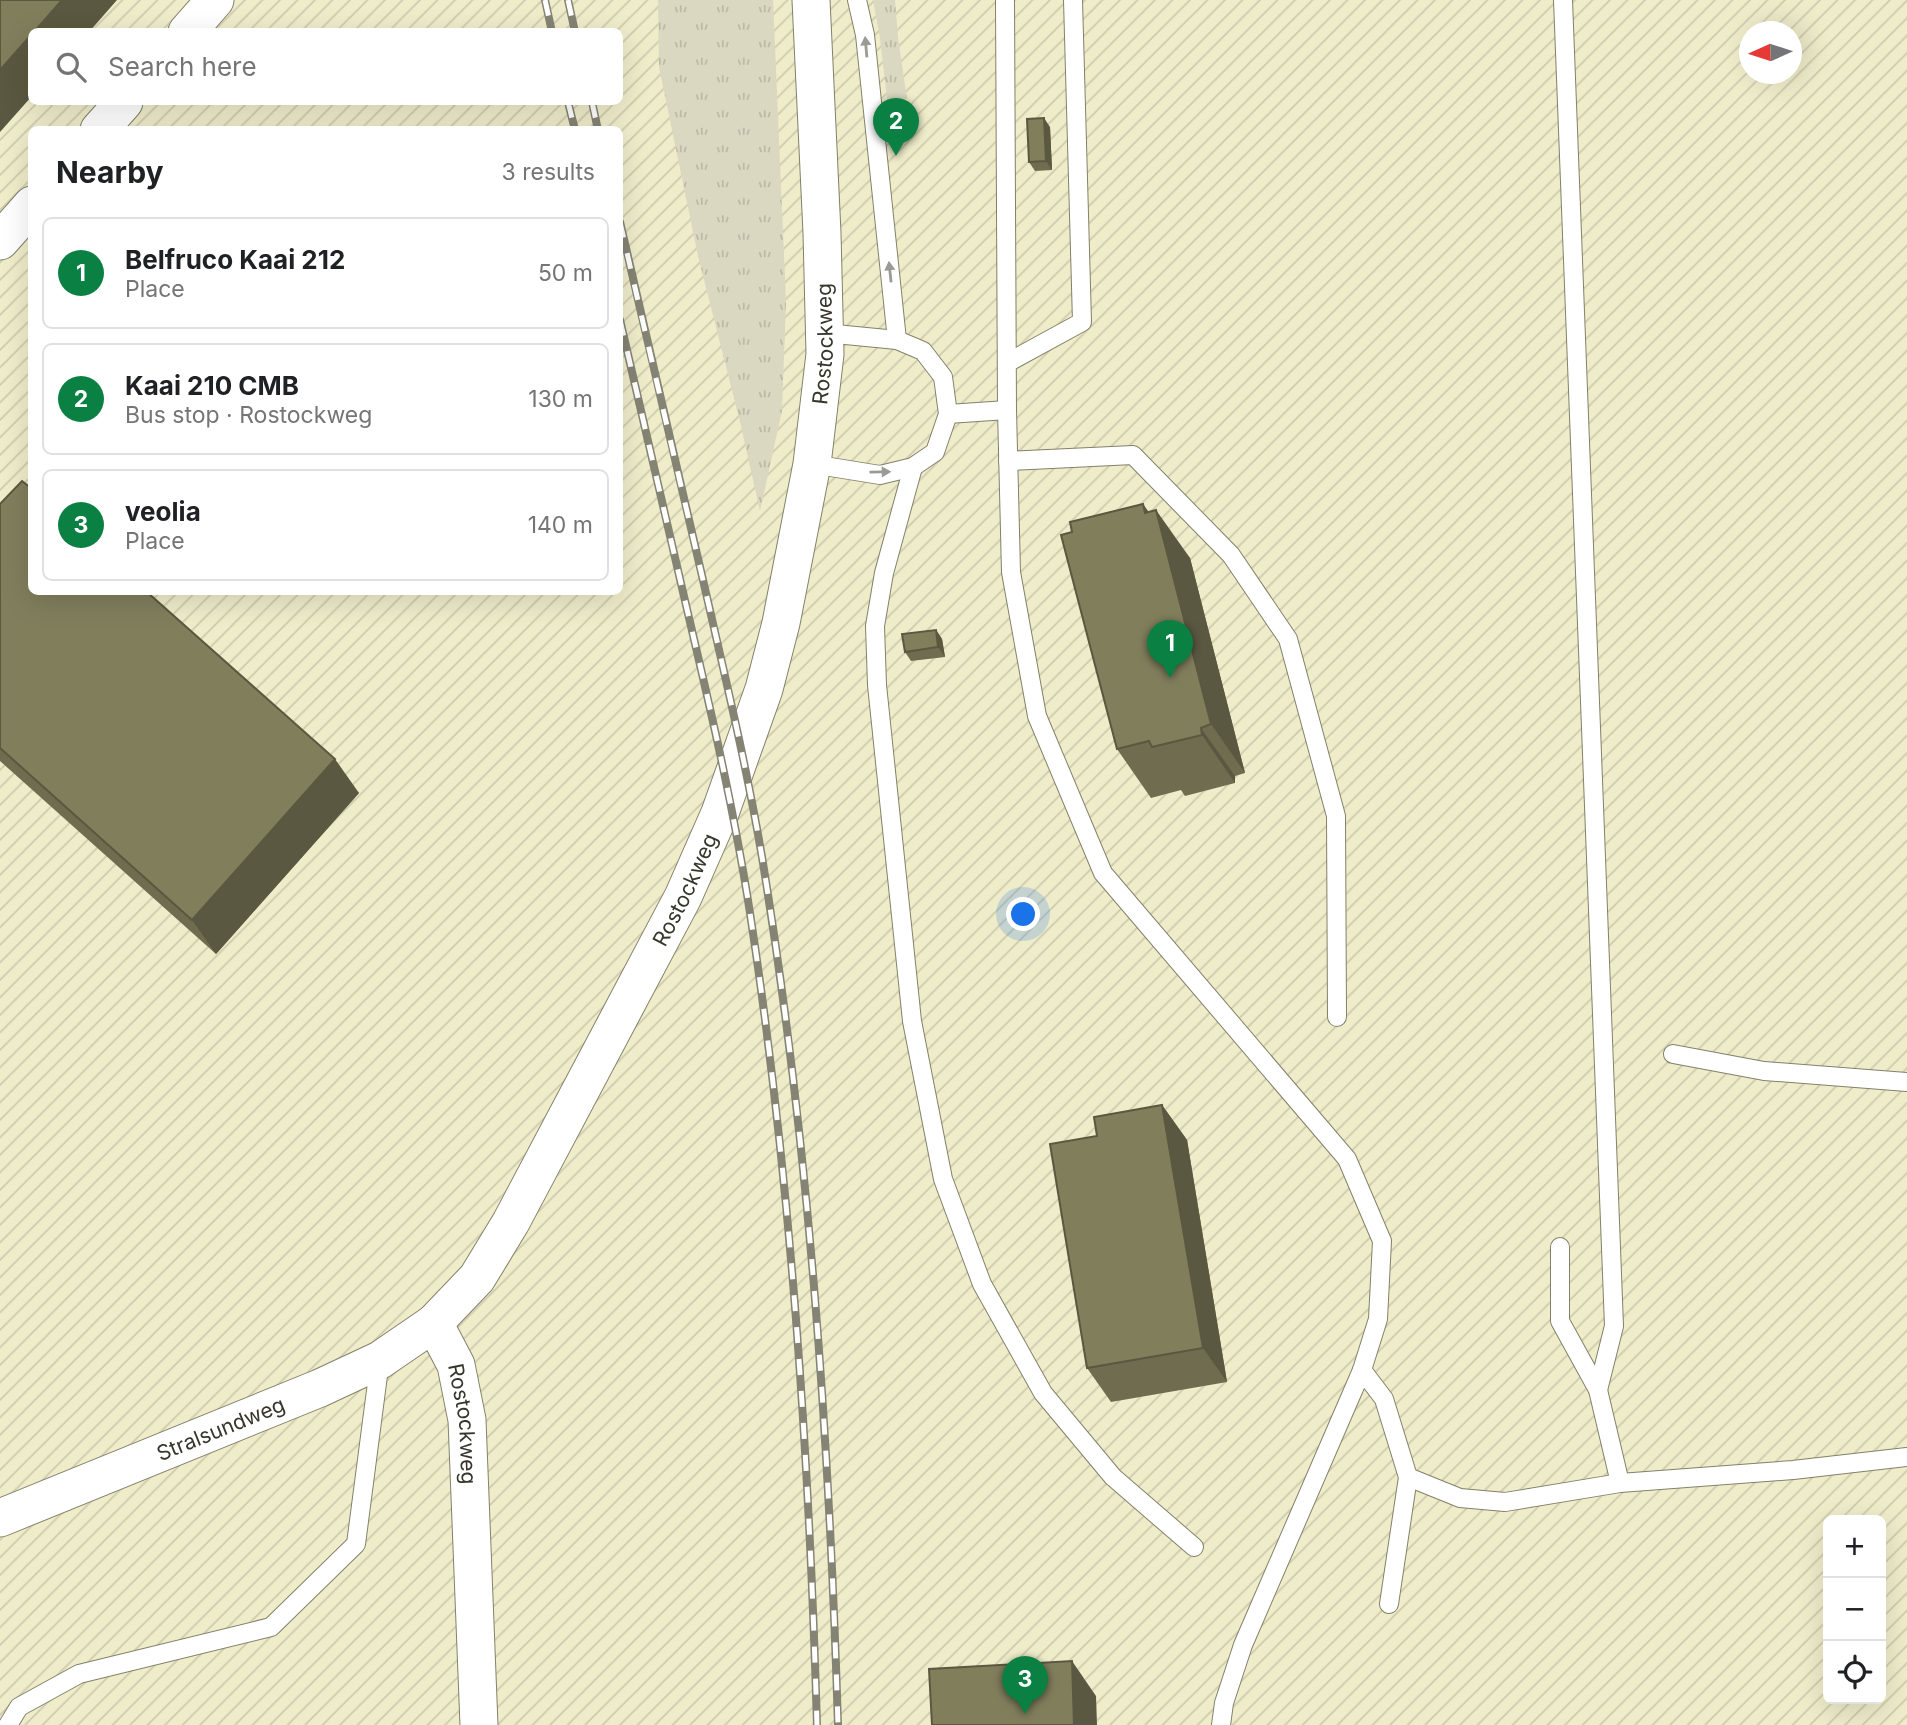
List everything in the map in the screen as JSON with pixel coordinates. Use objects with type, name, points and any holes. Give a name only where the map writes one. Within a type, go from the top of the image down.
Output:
[{"type":"street","points":[[190,28],[215,0]]},
{"type":"street","name":"Rostockweg","points":[[478,1725],[467,1420],[456,1364],[434,1323],[477,1278],[511,1222],[683,897],[728,792],[764,689],[781,623],[813,464],[825,354],[811,0]]},
{"type":"street","points":[[103,126],[121,105]]},
{"type":"street","points":[[0,241],[28,210]]},
{"type":"street","name":"Stralsundweg","points":[[0,1518],[320,1388],[380,1360],[434,1323]]},
{"type":"lane","points":[[857,0],[864,35],[897,340]]},
{"type":"lane","points":[[1004,0],[1011,572],[1037,716],[1103,873],[1347,1159],[1382,1241],[1378,1319],[1362,1370],[1243,1645],[1224,1703],[1221,1725]]},
{"type":"lane","points":[[1007,363],[1082,322],[1073,0]]},
{"type":"lane","points":[[1563,0],[1614,1326],[1598,1390]]},
{"type":"lane","points":[[813,464],[880,475],[912,467],[935,452],[948,414],[943,377],[923,351],[897,340],[825,333]]},
{"type":"lane","points":[[948,414],[1007,410]]},
{"type":"lane","points":[[1008,461],[1133,455],[1231,555],[1288,639],[1336,816],[1336,1017]]},
{"type":"lane","points":[[912,467],[884,573],[875,626],[877,685],[912,1021],[943,1179],[982,1284],[1043,1393],[1113,1477],[1194,1547]]},
{"type":"lane","points":[[1673,1054],[1765,1071],[1907,1082]]},
{"type":"lane","points":[[1560,1247],[1559,1321],[1598,1390],[1620,1483]]},
{"type":"lane","points":[[8,1725],[19,1707],[79,1674],[271,1627],[356,1544],[380,1360]]},
{"type":"lane","points":[[1362,1370],[1384,1399],[1408,1477],[1390,1604]]},
{"type":"lane","points":[[1408,1477],[1460,1498],[1505,1502],[1620,1483],[1779,1471],[1907,1457]]},
{"type":"shaded area","points":[[0,0],[1907,0],[1907,1725],[0,1725]]},
{"type":"green space","points":[[658,0],[773,0],[786,302],[782,411],[760,511],[698,256],[659,67]]},
{"type":"green space","points":[[873,0],[895,0],[907,99],[887,99]]},
{"type":"building","points":[[0,0],[62,0],[38,28],[28,28],[28,38],[0,70]]},
{"type":"building","points":[[1044,118],[1046,161],[1029,162],[1027,119]]},
{"type":"building","points":[[22,481],[28,486],[28,595],[150,595],[335,759],[192,920],[0,748],[0,504]]},
{"type":"building","points":[[1143,504],[1145,513],[1156,510],[1211,724],[1201,728],[1202,735],[1152,747],[1149,741],[1117,749],[1061,535],[1072,532],[1070,522]]},
{"type":"building","points":[[936,630],[938,647],[905,652],[902,634]]},
{"type":"building","points":[[1162,1105],[1203,1348],[1087,1368],[1050,1144],[1097,1136],[1094,1117]]},
{"type":"building","points":[[1072,1661],[1074,1725],[932,1725],[929,1669]]},
{"type":"railway","points":[[545,0],[551,28]]},
{"type":"railway","points":[[568,0],[574,28]]},
{"type":"railway","points":[[569,105],[574,126]]},
{"type":"railway","points":[[593,105],[597,126]]},
{"type":"railway","points":[[623,235],[742,752],[762,857],[778,965],[814,1289],[829,1507],[838,1725]]},
{"type":"railway","points":[[623,333],[704,682],[750,913],[777,1115],[796,1318],[809,1521],[817,1725]]},
{"type":"place","name":"Kaai 210 CMB","points":[[896,156]]},
{"type":"place","name":"Belfruco Kaai 212","points":[[1170,678]]},
{"type":"place","name":"veolia","points":[[1025,1714]]}]
